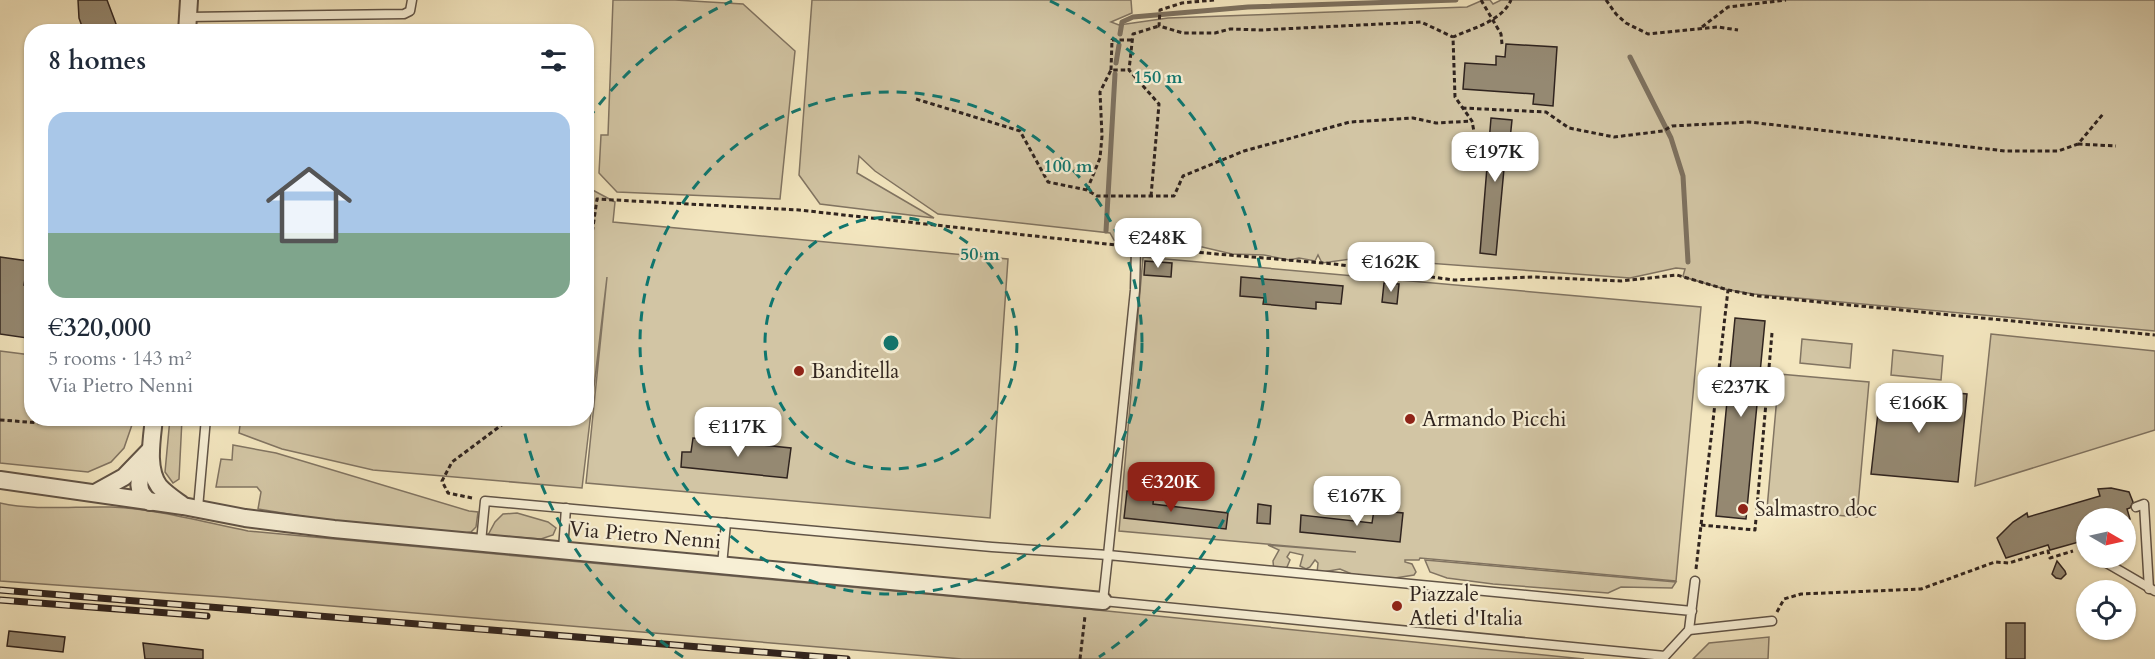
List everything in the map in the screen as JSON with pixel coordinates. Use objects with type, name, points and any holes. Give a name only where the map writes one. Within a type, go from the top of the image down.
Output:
[{"type":"street","points":[[188,24],[189,0]]},
{"type":"street","points":[[150,501],[142,495],[139,485],[151,450],[153,426]]},
{"type":"street","points":[[95,493],[124,477],[151,450]]},
{"type":"street","name":"Via Pietro Nenni","points":[[151,450],[153,473],[157,483],[167,494],[191,507]]},
{"type":"street","name":"Via Pietro Nenni","points":[[0,480],[191,507],[245,518],[324,527],[1095,600]]},
{"type":"lane","points":[[188,24],[404,14],[410,11],[412,0]]},
{"type":"lane","points":[[1136,248],[1135,290],[1108,555],[1095,600],[1665,656],[1689,630],[1695,582]]},
{"type":"lane","points":[[191,507],[205,426]]},
{"type":"lane","points":[[481,542],[485,501],[992,547],[1108,555],[1692,611]]},
{"type":"lane","points":[[2136,507],[2144,504],[2152,590]]},
{"type":"lane","points":[[563,550],[566,508]]},
{"type":"lane","points":[[722,565],[726,523]]},
{"type":"lane","points":[[2115,568],[2152,590]]},
{"type":"lane","points":[[1689,630],[1772,621]]},
{"type":"path","points":[[1159,24],[1160,10],[1182,3],[1214,0]]},
{"type":"path","points":[[1481,0],[1501,34],[1502,44]]},
{"type":"path","points":[[1129,70],[1133,34],[1159,24],[1183,33],[1215,33],[1230,29],[1261,30],[1420,22],[1453,37],[1493,19],[1507,9],[1511,0]]},
{"type":"path","points":[[1606,0],[1626,23],[1648,34],[1718,27],[1738,30]]},
{"type":"path","points":[[1700,28],[1728,7],[1786,0]]},
{"type":"path","points":[[1453,37],[1455,97],[1472,121],[1479,159]]},
{"type":"path","points":[[1087,190],[1100,158],[1102,136],[1100,92],[1111,70],[1112,40],[1133,40]]},
{"type":"path","points":[[1111,70],[1129,70],[1159,104],[1151,196]]},
{"type":"path","points":[[916,99],[1020,132],[1048,182],[1087,190],[1097,196],[1174,196],[1183,176],[1244,151],[1350,122],[1413,118],[1436,123],[1472,121]]},
{"type":"path","points":[[1462,108],[1546,112],[1569,128],[1614,137],[1663,131],[1672,126],[1749,122],[2006,151],[2058,151],[2078,144],[2116,146]]},
{"type":"path","points":[[2078,144],[2103,114]]},
{"type":"path","points":[[594,220],[597,199],[799,210],[1136,248],[1334,264],[1454,280],[1533,277],[1622,281],[1677,275],[1758,296],[2155,334]]},
{"type":"path","points":[[1695,582],[1728,290]]},
{"type":"path","points":[[1701,525],[1755,530],[1772,333]]},
{"type":"path","points":[[0,420],[24,422]]},
{"type":"path","points":[[485,501],[448,493],[442,482],[452,462],[500,426]]},
{"type":"path","points":[[1756,513],[1795,516]]},
{"type":"path","points":[[1772,621],[1784,599],[1801,594],[1921,589],[1995,562],[2009,563],[2048,551],[2050,558],[2076,551]]},
{"type":"path","points":[[1080,659],[1095,600]]},
{"type":"shaded area","points":[[613,0],[675,0],[743,4],[795,51],[780,199],[617,192],[599,173],[601,135],[608,135]]},
{"type":"shaded area","points":[[812,0],[1131,0],[1132,13],[1111,22],[1119,25],[1168,18],[1467,7],[1483,0],[1490,0],[1493,4],[1501,0],[2155,0],[2155,331],[1754,294],[1724,289],[1684,277],[1685,269],[1676,268],[1630,278],[1414,262],[1417,268],[1412,271],[1407,265],[1398,269],[1381,262],[1369,264],[1351,259],[1322,263],[1318,255],[1315,261],[1299,258],[1289,260],[1264,255],[1232,254],[1198,246],[1175,247],[1152,243],[1145,246],[1114,240],[1110,233],[938,214],[875,171],[859,156],[857,173],[934,218],[820,204],[799,175]]},
{"type":"shaded area","name":"Banditella","points":[[594,191],[615,202],[613,222],[1008,259],[990,518],[586,483],[592,426],[594,426],[594,405],[607,277],[594,387]]},
{"type":"shaded area","name":"Armando Picchi","points":[[1143,257],[1701,307],[1676,581],[1420,558],[1419,560],[1405,560],[1412,564],[1416,572],[1414,575],[1389,579],[1354,575],[1340,569],[1317,573],[1318,563],[1315,560],[1306,569],[1300,566],[1303,555],[1290,552],[1287,557],[1290,560],[1287,567],[1280,574],[1274,572],[1273,561],[1279,550],[1268,545],[1356,552],[1119,531]]},
{"type":"shaded area","points":[[1991,334],[2155,351],[2155,430],[1975,486]]},
{"type":"shaded area","points":[[1802,339],[1852,344],[1850,368],[1800,363]]},
{"type":"shaded area","points":[[1893,350],[1943,356],[1941,380],[1891,375]]},
{"type":"shaded area","points":[[0,351],[24,354],[24,426],[132,426],[124,448],[111,462],[88,472],[0,463]]},
{"type":"shaded area","points":[[1779,374],[1869,382],[1857,517],[1767,509]]},
{"type":"shaded area","points":[[169,426],[182,426],[179,479],[173,483],[165,472]]},
{"type":"shaded area","name":"Banditella","points":[[240,426],[589,426],[582,488],[373,470],[282,449],[239,433]]},
{"type":"shaded area","points":[[233,445],[276,453],[478,512],[476,527],[471,532],[465,533],[319,519],[258,509],[261,492],[257,487],[216,487],[221,459],[232,460]]},
{"type":"shaded area","points":[[0,503],[41,508],[128,508],[248,531],[1077,608],[1584,659],[962,659],[224,597],[0,581]]},
{"type":"shaded area","points":[[517,513],[548,522],[556,528],[553,535],[541,539],[488,535],[495,522],[503,514]]},
{"type":"shaded area","points":[[1425,560],[1676,582],[1672,588],[1621,587],[1608,593],[1493,584],[1447,578],[1430,572]]},
{"type":"shaded area","points":[[1769,637],[1768,659],[1693,659],[1709,643]]},
{"type":"building","points":[[78,0],[107,0],[116,24],[81,24]]},
{"type":"building","points":[[1506,44],[1557,47],[1553,106],[1533,104],[1534,94],[1463,89],[1465,63],[1496,65],[1496,56],[1505,57]]},
{"type":"building","points":[[1491,118],[1512,120],[1508,159],[1505,158],[1496,255],[1480,253]]},
{"type":"building","points":[[0,257],[24,260],[24,338],[0,334]]},
{"type":"building","points":[[1145,261],[1172,263],[1171,277],[1144,275]]},
{"type":"building","points":[[1241,277],[1343,286],[1341,304],[1316,302],[1316,309],[1263,304],[1264,298],[1240,296]]},
{"type":"building","points":[[1384,283],[1399,284],[1397,304],[1382,302]]},
{"type":"building","points":[[1735,318],[1765,321],[1746,519],[1716,516]]},
{"type":"building","points":[[1881,386],[1967,394],[1958,482],[1871,474]]},
{"type":"building","points":[[693,438],[791,448],[787,478],[681,467],[682,452],[691,452]]},
{"type":"building","points":[[2111,488],[2129,492],[2133,502],[2130,508],[2076,508],[2076,543],[2050,550],[2048,545],[2006,558],[1997,538],[2013,522],[2027,513],[2028,517],[2100,496],[2098,489]]},
{"type":"building","points":[[1127,491],[1154,494],[1153,504],[1228,513],[1226,529],[1124,518]]},
{"type":"building","points":[[1258,504],[1271,506],[1270,524],[1257,523]]},
{"type":"building","points":[[1374,510],[1403,513],[1400,542],[1300,532],[1301,515],[1372,523]]},
{"type":"building","points":[[2057,561],[2066,574],[2061,579],[2052,574]]},
{"type":"building","points":[[2006,623],[2025,623],[2025,659],[2006,659]]},
{"type":"building","points":[[9,631],[65,637],[63,652],[7,646]]},
{"type":"building","points":[[143,643],[203,650],[203,659],[145,659]]},
{"type":"waterway","points":[[1120,34],[1122,22],[1133,17],[1248,7],[1456,0]]},
{"type":"waterway","points":[[1116,63],[1119,45]]},
{"type":"waterway","points":[[1630,57],[1671,138],[1683,176],[1688,262]]},
{"type":"waterway","points":[[1106,231],[1115,74]]},
{"type":"railway","points":[[0,590],[847,659]]},
{"type":"railway","points":[[0,600],[207,616]]},
{"type":"place","name":"Banditella","points":[[799,371]]},
{"type":"place","name":"Armando Picchi","points":[[1410,419]]},
{"type":"place","name":"Salmastro doc","points":[[1743,509]]},
{"type":"place","name":"Piazzale Atleti d'Italia","points":[[1397,606]]}]
